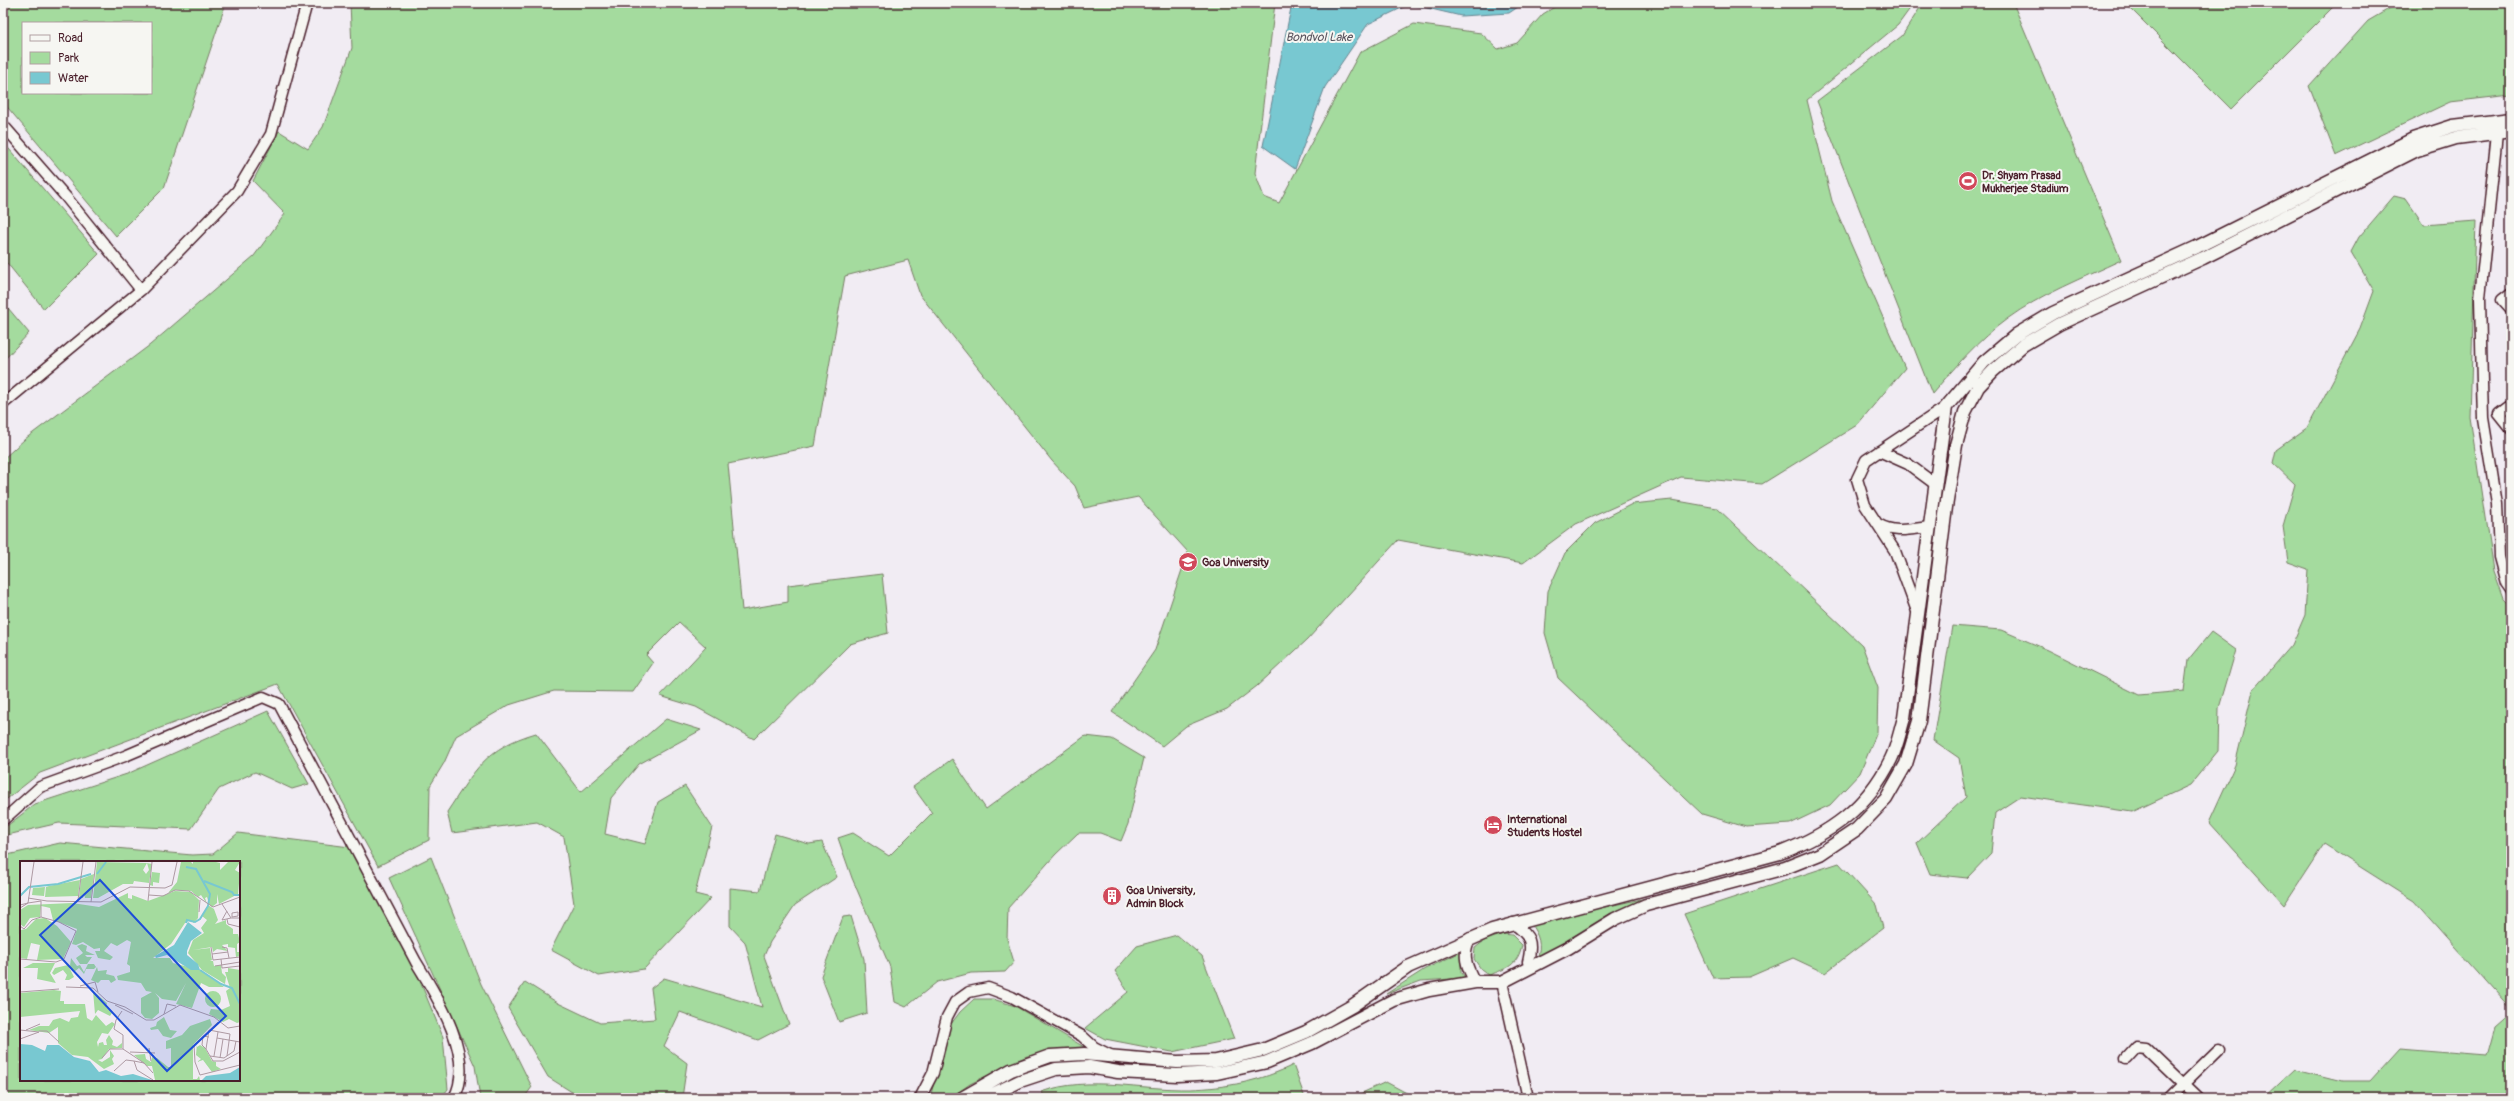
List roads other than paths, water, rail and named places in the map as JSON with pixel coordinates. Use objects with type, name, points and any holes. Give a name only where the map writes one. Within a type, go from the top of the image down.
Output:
[{"type":"main road","points":[[962,1098],[1011,1070],[1050,1056],[1084,1054],[1177,1062],[1216,1061],[1263,1050],[1306,1032],[1352,1006],[1408,967],[1470,938],[1513,923],[1558,913],[1780,853],[1813,841],[1847,817],[1874,789],[1892,758],[1904,718],[1946,407],[1984,362],[2016,334],[2053,313],[2102,292],[2413,139],[2453,126],[2511,118]]},
{"type":"main road","points":[[985,1098],[1020,1081],[1056,1069],[1089,1067],[1118,1072],[1177,1075],[1217,1073],[1239,1070],[1267,1062],[1312,1043],[1394,1000],[1429,990],[1475,982],[1502,982],[1615,919],[1646,905],[1785,868],[1820,854],[1858,829],[1886,799],[1906,764],[1919,721],[1946,507],[1956,445],[1965,412],[1978,387],[1993,371],[2023,345],[2059,324],[2107,304],[2417,150],[2456,138],[2511,131]]},
{"type":"main road","points":[[2102,292],[2107,304]]},
{"type":"main road","points":[[1919,612],[1933,610]]},
{"type":"main road","points":[[1517,975],[1528,962]]},
{"type":"street","points":[[3,404],[141,290],[238,191],[267,140],[273,126],[307,3]]},
{"type":"street","points":[[3,125],[66,197],[141,290]]},
{"type":"street","points":[[2497,133],[2480,298],[2483,418],[2498,504],[2499,556],[2506,583],[2511,590]]},
{"type":"street","points":[[2332,180],[2337,191]]},
{"type":"street","points":[[2511,293],[2502,300],[2511,310]]},
{"type":"street","points":[[2511,405],[2499,414],[2511,429]]},
{"type":"street","points":[[1919,612],[1895,551],[1865,505],[1856,479],[1866,460],[1946,407]]},
{"type":"street","points":[[1880,451],[1908,464],[1935,484]]},
{"type":"street","points":[[1878,523],[1887,529],[1898,531],[1930,527]]},
{"type":"street","points":[[3,820],[40,786],[125,756],[263,697],[279,704],[448,1019],[460,1064],[460,1082],[454,1098]]},
{"type":"street","points":[[1513,923],[1526,932],[1531,942],[1528,962]]},
{"type":"street","points":[[1470,938],[1464,951],[1467,968],[1475,982]]},
{"type":"street","points":[[1502,982],[1528,1098]]},
{"type":"street","points":[[920,1098],[932,1073],[947,1017],[955,1002],[969,992],[988,988],[1012,997],[1045,1018],[1082,1036],[1094,1047],[1111,1056]]},
{"type":"street","points":[[2126,1059],[2137,1048],[2146,1048],[2198,1098]]},
{"type":"street","points":[[2169,1098],[2218,1050]]},
{"type":"water","name":"Bondvol Lake","points":[[1292,3],[1524,3],[1509,13],[1461,16],[1410,4],[1368,24],[1325,87],[1295,169],[1263,146]]},
{"type":"place","name":"Dr. Shyam Prasad Mukherjee Stadium","points":[[1968,181]]},
{"type":"place","name":"Goa University","points":[[1188,562]]},
{"type":"place","name":"International Students Hostel","points":[[1493,825]]},
{"type":"place","name":"Goa University, Admin Block","points":[[1112,896]]}]
